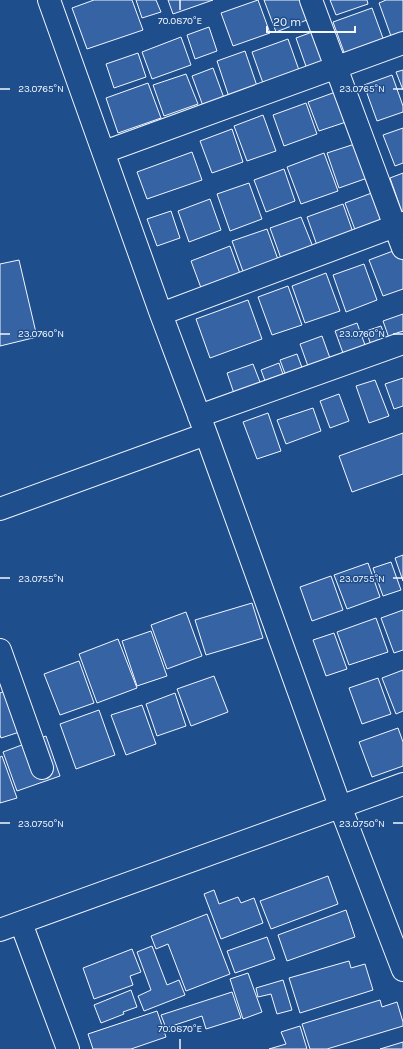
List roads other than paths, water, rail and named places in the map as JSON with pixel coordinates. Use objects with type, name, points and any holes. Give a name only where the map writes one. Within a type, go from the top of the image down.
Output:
[{"type":"street","points":[[49,0],[160,314],[202,425],[340,806],[403,970]]},
{"type":"street","points":[[311,0],[336,67],[399,224],[403,248]]},
{"type":"street","points":[[104,152],[403,43]]},
{"type":"street","points":[[160,314],[399,224]]},
{"type":"street","points":[[0,509],[403,343]]},
{"type":"street","points":[[0,650],[42,768]]},
{"type":"street","points":[[0,930],[403,784]]},
{"type":"street","points":[[21,923],[68,1049]]}]
